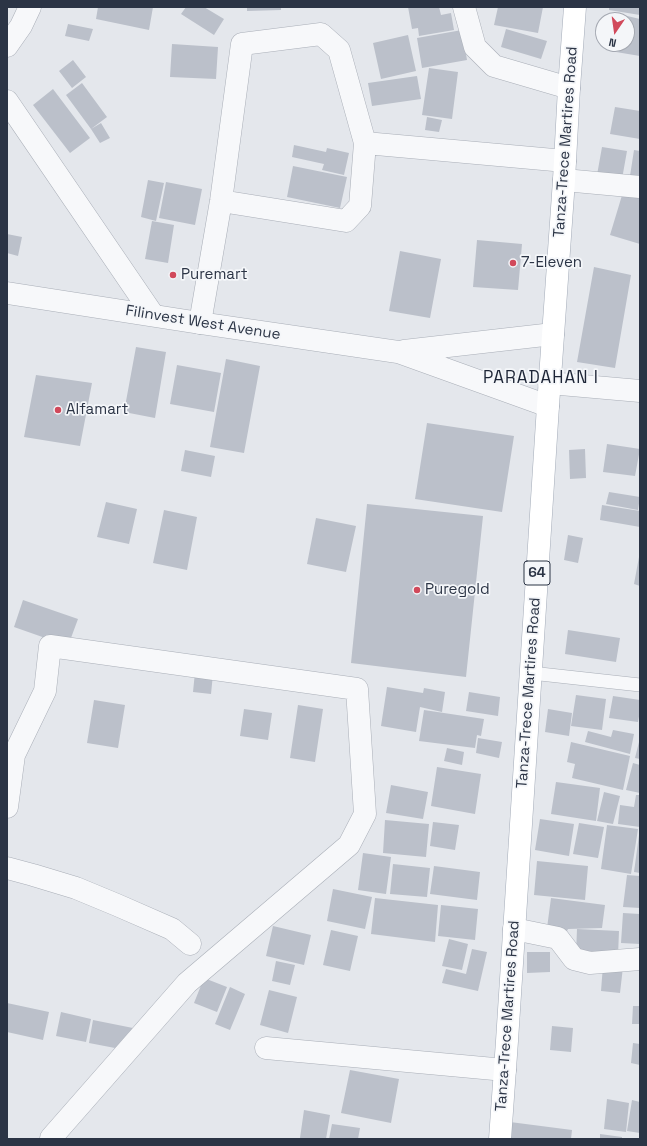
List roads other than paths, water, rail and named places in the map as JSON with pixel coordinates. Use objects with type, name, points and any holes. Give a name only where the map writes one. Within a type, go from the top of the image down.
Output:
[{"type":"main road","name":"Tanza-Trece Martires Road","points":[[500,1139],[549,382],[576,7]]},
{"type":"street","points":[[7,46],[30,7]]},
{"type":"street","points":[[464,7],[475,47],[494,66],[569,88]]},
{"type":"street","points":[[200,323],[221,201],[242,44],[321,34],[339,50],[365,143],[360,206],[346,221],[221,201]]},
{"type":"street","points":[[7,101],[153,315]]},
{"type":"street","points":[[365,143],[564,171],[640,187]]},
{"type":"street","name":"Filinvest West Avenue","points":[[7,292],[200,323],[398,352],[548,406]]},
{"type":"street","name":"Filinvest West Avenue","points":[[398,352],[553,334]]},
{"type":"street","points":[[549,382],[640,391]]},
{"type":"street","points":[[7,807],[14,755],[45,691],[50,646],[357,689],[365,814],[349,845],[188,984],[50,1139]]},
{"type":"street","points":[[7,868],[70,886],[117,905],[172,929],[190,944]]},
{"type":"street","points":[[514,929],[558,938],[574,959],[590,963],[640,958]]},
{"type":"street","points":[[266,1048],[505,1070]]},
{"type":"lane","points":[[531,673],[640,686]]},
{"type":"place","name":"7-Eleven","points":[[513,263]]},
{"type":"place","name":"Puremart","points":[[173,275]]},
{"type":"place","name":"Alfamart","points":[[58,410]]},
{"type":"place","name":"Puregold","points":[[417,590]]},
{"type":"district","name":"PARADAHAN I","points":[[541,378]]}]
